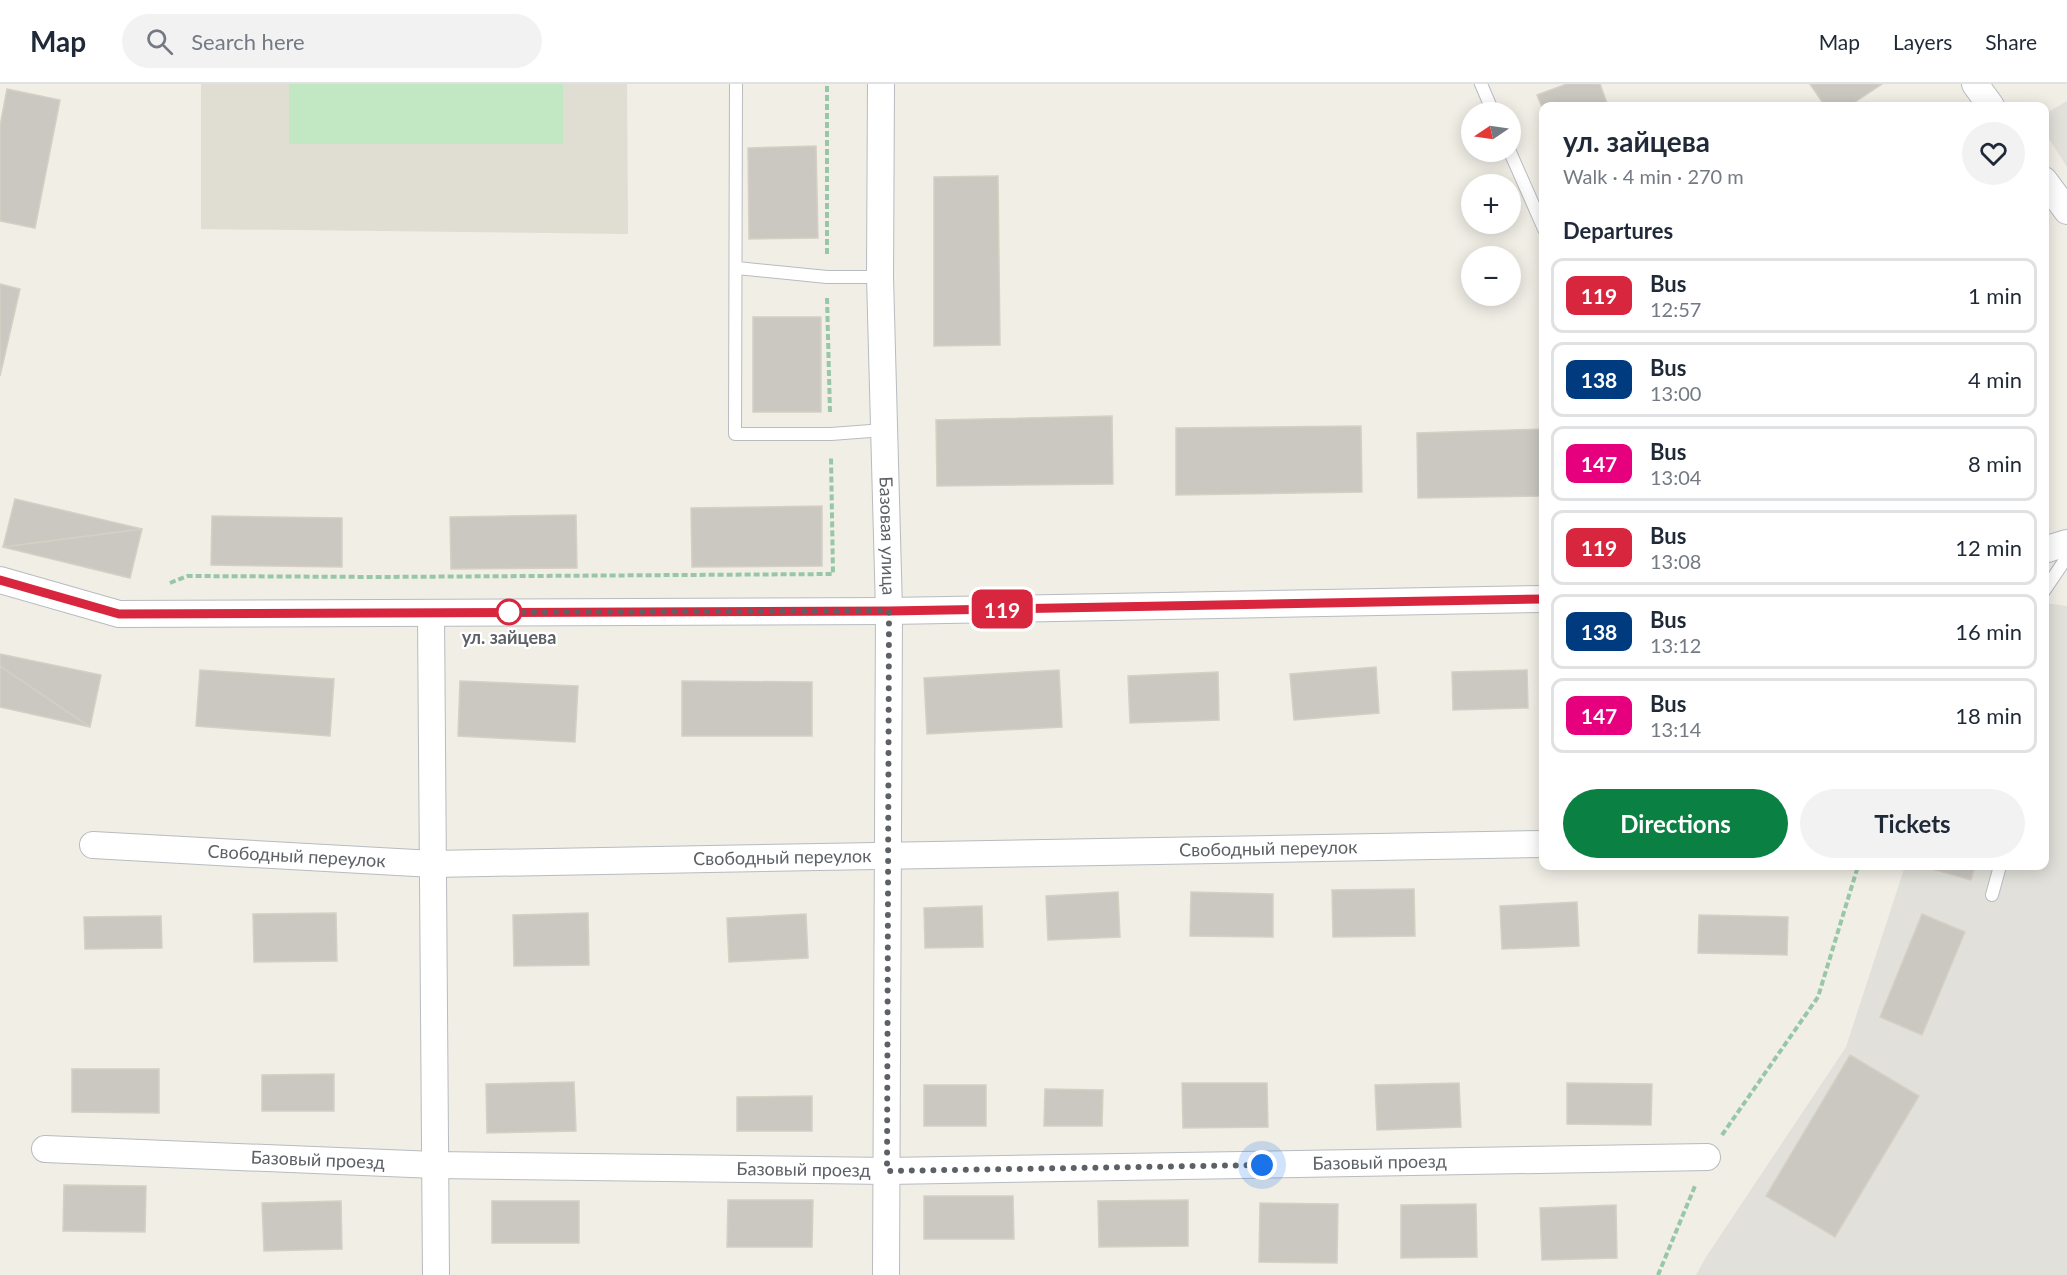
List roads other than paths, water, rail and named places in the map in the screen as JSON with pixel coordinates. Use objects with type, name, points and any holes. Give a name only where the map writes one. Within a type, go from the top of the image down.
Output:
[{"type":"street","name":"Базовая улица","points":[[881,84],[880,277],[889,611],[886,1275]]},
{"type":"street","points":[[1975,84],[1988,102]]},
{"type":"street","points":[[2049,187],[2067,211]]},
{"type":"street","points":[[2049,548],[2067,543]]},
{"type":"street","points":[[0,580],[119,614],[889,611],[1539,599]]},
{"type":"street","points":[[431,613],[436,1275]]},
{"type":"street","name":"Свободный переулок","points":[[93,845],[433,864],[1539,844]]},
{"type":"street","name":"Базовый проезд","points":[[45,1149],[435,1165],[887,1171],[1707,1157]]},
{"type":"lane","points":[[736,84],[735,434],[831,434],[884,430]]},
{"type":"lane","points":[[1481,84],[1489,102]]},
{"type":"lane","points":[[1514,162],[1539,218]]},
{"type":"lane","points":[[737,268],[827,278],[880,277]]},
{"type":"lane","points":[[2049,584],[2067,557]]},
{"type":"lane","points":[[1992,895],[1999,870]]},
{"type":"place","name":"ул. зайцева","points":[[509,612]]}]
